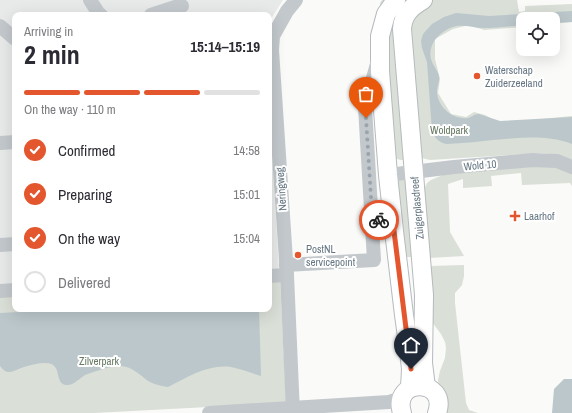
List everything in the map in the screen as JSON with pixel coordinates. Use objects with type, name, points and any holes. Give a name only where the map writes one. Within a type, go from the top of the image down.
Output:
[{"type":"main road","points":[[408,400],[411,369],[388,176],[380,71],[380,36],[386,14],[401,11],[424,0]]},
{"type":"main road","name":"Zuigerplasdreef","points":[[401,11],[422,267],[424,311],[423,363],[408,400]]},
{"type":"main road","points":[[408,400],[430,389],[437,397],[439,407],[437,413]]},
{"type":"street","points":[[90,0],[98,12]]},
{"type":"street","name":"Neringweg","points":[[293,410],[287,270],[272,85],[272,50],[273,36],[287,11],[296,0]]},
{"type":"street","points":[[160,12],[178,6],[182,7]]},
{"type":"street","points":[[0,26],[12,36]]},
{"type":"street","points":[[272,275],[287,270],[374,260],[365,107],[380,56]]},
{"type":"street","points":[[0,143],[12,142]]},
{"type":"street","name":"Wold 10","points":[[388,176],[454,167],[533,160],[557,161],[572,167]]},
{"type":"street","points":[[372,214],[394,231]]},
{"type":"street","points":[[0,245],[12,244]]},
{"type":"street","points":[[0,291],[12,290]]},
{"type":"street","points":[[209,413],[293,410],[408,400]]},
{"type":"street","points":[[360,413],[393,411],[408,400]]},
{"type":"shaded area","points":[[0,0],[283,0],[272,17],[272,12],[12,12],[12,287],[0,288]]},
{"type":"shaded area","name":"Woldpark","points":[[572,11],[572,22],[560,23],[560,12],[555,12]]},
{"type":"shaded area","name":"Woldpark","points":[[456,13],[489,16],[516,14],[516,26],[488,28],[462,26],[454,27],[437,37],[434,42],[430,51],[432,62],[439,76],[437,91],[443,107],[446,111],[456,117],[468,118],[479,114],[500,121],[572,117],[572,144],[553,139],[513,138],[447,144],[442,143],[434,136],[432,131],[427,62],[421,41],[423,34],[432,24],[444,17]]},
{"type":"shaded area","points":[[272,153],[279,269],[272,270]]},
{"type":"shaded area","points":[[259,312],[261,376],[231,367],[214,367],[191,375],[168,387],[152,383],[130,368],[121,366],[93,372],[69,385],[66,385],[60,381],[57,369],[51,364],[37,364],[8,372],[0,366],[0,313]]},
{"type":"shaded area","points":[[564,379],[572,379],[572,413],[552,413],[554,389]]},
{"type":"green space","points":[[382,0],[397,0],[404,160],[400,160],[395,156],[383,50],[380,6]]},
{"type":"green space","points":[[412,0],[517,0],[519,12],[516,12],[516,28],[484,30],[469,25],[453,29],[435,39],[435,59],[440,79],[438,93],[451,114],[466,117],[474,112],[485,115],[499,123],[572,116],[572,161],[542,153],[430,160],[422,158],[409,3]]},
{"type":"green space","points":[[572,4],[572,22],[560,23],[560,12],[519,12],[525,11],[525,6]]},
{"type":"green space","points":[[533,161],[572,172],[572,186],[570,183],[522,185],[521,173],[491,176],[492,186],[463,188],[463,179],[448,184],[450,232],[464,256],[428,258],[422,194],[427,183],[445,174]]},
{"type":"green space","points":[[408,178],[413,257],[404,257],[394,181]]},
{"type":"green space","points":[[464,265],[462,285],[455,293],[455,303],[466,403],[469,410],[478,413],[443,413],[438,380],[445,358],[446,348],[441,334],[432,322],[430,266]]},
{"type":"green space","name":"Zilverpark","points":[[280,278],[286,403],[94,413],[0,413],[0,294],[12,293],[12,312],[272,312],[272,279]]},
{"type":"way so far","points":[[366,118],[372,214],[379,220]]},
{"type":"place","name":"Waterschap Zuiderzeeland","points":[[477,76]]},
{"type":"place","name":"Laarhof","points":[[515,216]]},
{"type":"place","name":"PostNL servicepoint","points":[[298,255]]},
{"type":"route","points":[[379,220],[394,231],[398,275],[411,369]]}]
